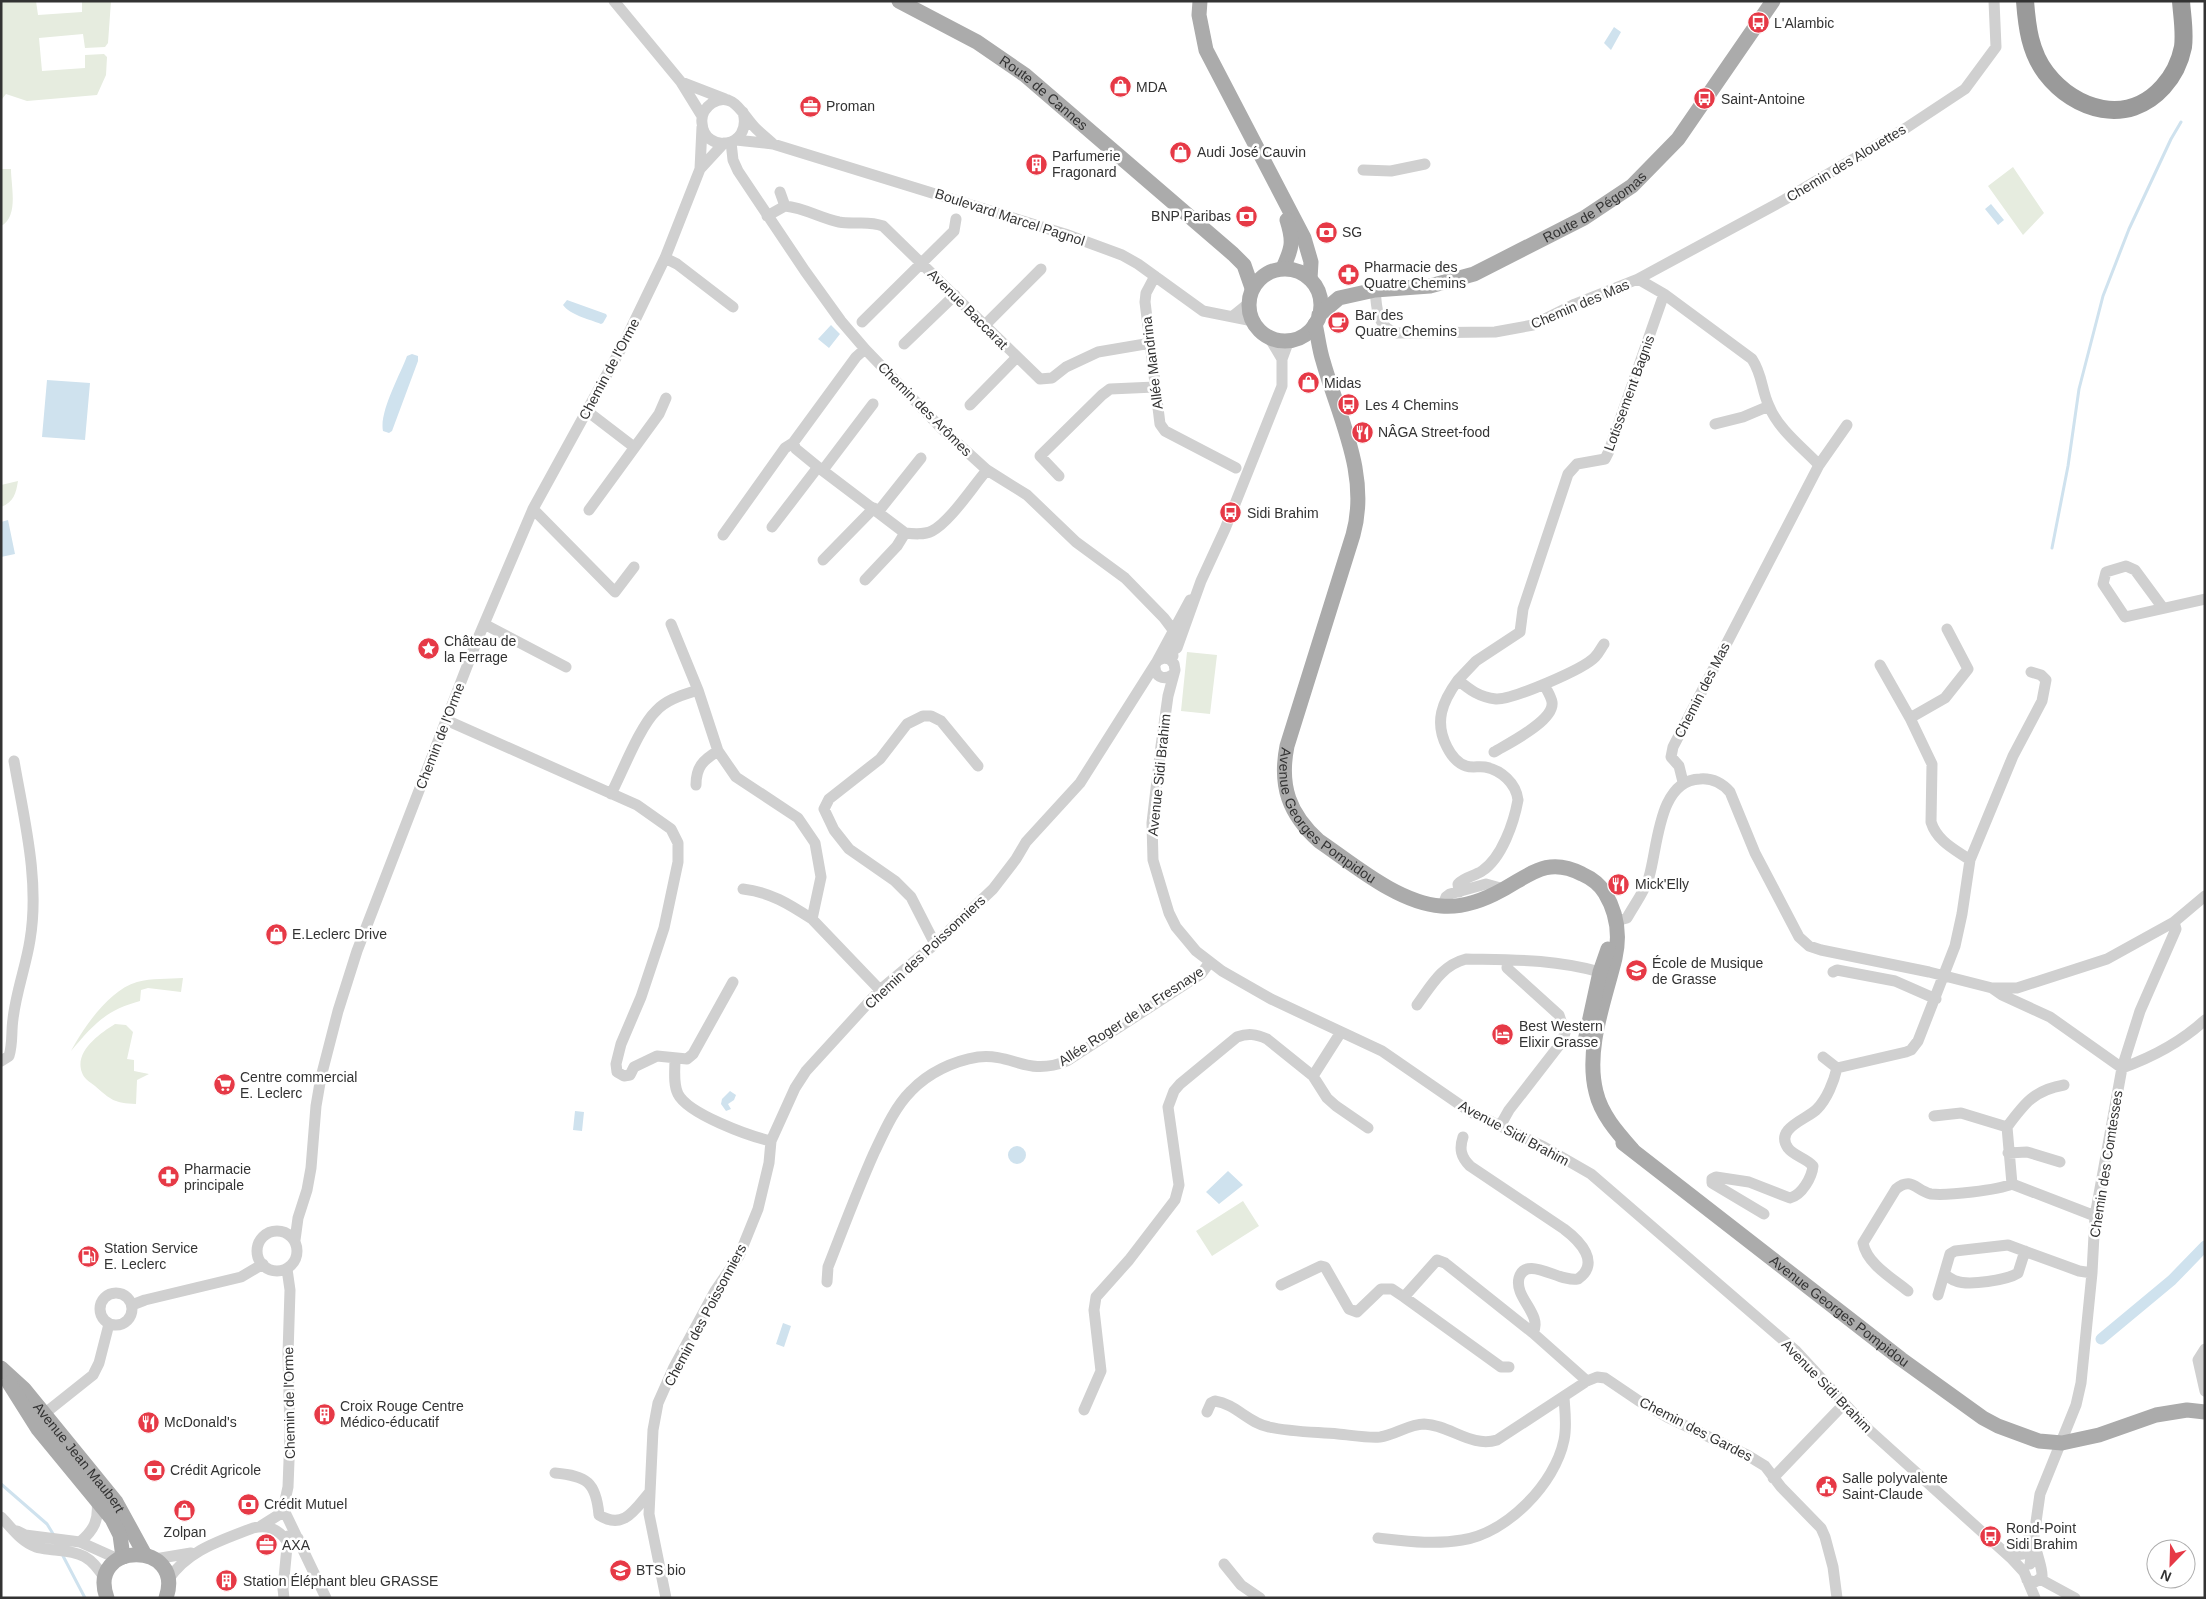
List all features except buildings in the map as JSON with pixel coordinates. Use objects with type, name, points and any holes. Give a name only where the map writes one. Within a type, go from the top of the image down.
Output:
[{"type":"highway","points":[[2026,1],[2028,32],[2032,48],[2045,72],[2058,88],[2082,104],[2094,108],[2119,110],[2146,102],[2157,94],[2174,72],[2183,47],[2184,32],[2180,1]]},
{"type":"highway","points":[[2034,1],[2036,26],[2046,56],[2054,68],[2070,85],[2081,92],[2112,100],[2126,99],[2138,94],[2158,78],[2166,67],[2172,46],[2173,32],[2169,1]]},
{"type":"main road","name":"Route de Cannes","points":[[899,1],[977,42],[1026,75],[1244,265],[1277,270]]},
{"type":"main road","points":[[1200,1],[1199,15],[1206,50],[1304,238],[1311,262],[1314,285],[1320,298],[1317,319]]},
{"type":"main road","name":"Route de Pégomas","points":[[1339,298],[1375,290],[1430,286],[1474,274],[1584,218],[1632,186],[1678,139],[1773,1]]},
{"type":"main road","points":[[1277,270],[1292,245],[1293,238],[1278,188]]},
{"type":"main road","name":"Route de Cannes","points":[[1244,265],[1250,296]]},
{"type":"main road","points":[[1292,340],[1306,333],[1317,319],[1339,298],[1314,285],[1302,273],[1277,270],[1263,276],[1250,296],[1253,321],[1262,333],[1269,337],[1292,340],[1322,360]]},
{"type":"main road","name":"Avenue Georges Pompidou","points":[[1317,319],[1322,360],[1351,449],[1360,490],[1360,504],[1354,535],[1287,746],[1283,773],[1291,808],[1308,831],[1319,841],[1411,900],[1442,907],[1474,902],[1504,889],[1519,878],[1549,867],[1574,870],[1596,882],[1610,900],[1616,922],[1616,953],[1596,1035],[1593,1064],[1596,1092],[1612,1124],[1632,1149]]},
{"type":"main road","name":"Avenue Georges Pompidou","points":[[1616,922],[1600,972],[1586,1036],[1584,1078],[1588,1096],[1596,1114],[1618,1139],[1901,1359],[1983,1418],[2024,1437],[2062,1443],[2099,1436],[2156,1415],[2186,1410],[2205,1412]]},
{"type":"main road","points":[[1596,1035],[1595,1018],[1605,976],[1600,972]]},
{"type":"main road","name":"Avenue Jean Maubert","points":[[1,1369],[24,1389],[116,1502],[150,1557],[166,1572],[169,1591]]},
{"type":"main road","name":"Avenue Jean Maubert","points":[[1,1369],[38,1429],[112,1519],[120,1535],[120,1558]]},
{"type":"main road","points":[[108,1598],[105,1579],[112,1565],[120,1558],[130,1554],[150,1557]]},
{"type":"street","points":[[614,1],[681,82],[710,139],[730,142],[744,128],[743,112],[734,102],[681,82]]},
{"type":"street","name":"Chemin des Alouettes","points":[[1638,279],[1784,200],[1906,128],[1965,89],[1996,48],[1994,1]]},
{"type":"street","points":[[702,122],[709,105],[721,100],[727,100]]},
{"type":"street","name":"Boulevard Marcel Pagnol","points":[[743,112],[751,124],[774,144]]},
{"type":"street","name":"Chemin de l'Orme","points":[[295,1240],[298,1218],[307,1190],[321,1077],[346,983],[446,720],[533,509],[623,345],[665,258],[700,169],[702,122]]},
{"type":"street","name":"Chemin de l'Orme","points":[[700,169],[730,142]]},
{"type":"street","name":"Boulevard Marcel Pagnol","points":[[730,142],[774,144],[1065,234],[1122,255],[1203,311],[1214,315],[1233,316],[1253,321]]},
{"type":"street","name":"Chemin des Arômes","points":[[730,142],[733,160],[767,216],[836,314],[865,349],[942,429],[987,470],[1027,496],[1076,542],[1124,578],[1164,618],[1173,630]]},
{"type":"street","points":[[1363,170],[1391,171],[1425,164]]},
{"type":"street","points":[[767,216],[785,206],[780,192]]},
{"type":"street","name":"Avenue Baccarat","points":[[785,206],[808,210],[842,223],[871,222],[883,226],[1040,379],[1052,378],[1066,367],[1098,352],[1151,343]]},
{"type":"street","points":[[862,322],[954,231],[956,219]]},
{"type":"street","points":[[665,258],[677,264],[734,307]]},
{"type":"street","points":[[985,325],[1041,269]]},
{"type":"street","name":"Allée Mandrina","points":[[1155,276],[1146,293],[1145,302],[1160,424],[1165,431],[1236,468]]},
{"type":"street","name":"Chemin des Mas","points":[[1375,290],[1378,316],[1382,325],[1396,333],[1494,332],[1533,326],[1575,304],[1638,279],[1664,294],[1752,359],[1760,371],[1769,406],[1783,427],[1819,465]]},
{"type":"street","name":"Lotissement Bagnis","points":[[1442,907],[1446,897],[1459,892],[1458,884],[1461,881],[1492,864],[1499,855],[1518,800],[1517,791],[1503,775],[1483,766],[1465,766],[1451,755],[1443,739],[1439,723],[1442,707],[1458,680],[1476,661],[1520,632],[1523,610],[1568,474],[1577,464],[1605,459],[1610,451],[1664,294]]},
{"type":"street","points":[[904,344],[955,295]]},
{"type":"street","points":[[1233,316],[1250,296]]},
{"type":"street","points":[[1269,337],[1282,359]]},
{"type":"street","points":[[1173,630],[1172,648],[1175,670],[1165,677],[1155,669],[1158,661],[1173,630],[1201,581],[1225,530],[1282,386],[1282,359],[1292,340]]},
{"type":"street","points":[[723,535],[785,448],[793,443],[856,357],[865,349]]},
{"type":"street","points":[[970,405],[1017,357]]},
{"type":"street","points":[[1059,476],[1040,456],[1102,395],[1110,389],[1155,387]]},
{"type":"street","points":[[589,510],[659,414],[666,398]]},
{"type":"street","points":[[772,527],[873,404]]},
{"type":"street","points":[[1715,424],[1743,417],[1769,406]]},
{"type":"street","points":[[587,411],[634,447]]},
{"type":"street","name":"Chemin des Mas","points":[[1683,782],[1679,766],[1672,757],[1672,747],[1819,465],[1847,425]]},
{"type":"street","points":[[793,443],[796,449],[905,534],[926,532],[943,524],[987,470]]},
{"type":"street","points":[[823,560],[876,510],[921,458]]},
{"type":"street","points":[[533,509],[615,592],[634,567]]},
{"type":"street","points":[[865,580],[897,546],[905,534]]},
{"type":"street","points":[[2163,608],[2134,570],[2126,566],[2106,572],[2103,584],[2125,617],[2205,599]]},
{"type":"street","points":[[1173,659],[1201,581]]},
{"type":"street","points":[[484,624],[566,667]]},
{"type":"street","points":[[671,624],[698,690],[718,751],[736,777],[798,818],[815,843],[821,877],[812,919]]},
{"type":"street","points":[[1910,718],[1945,698],[1968,669],[1947,629]]},
{"type":"street","points":[[1458,680],[1476,694],[1497,699],[1521,695],[1594,658],[1604,644]]},
{"type":"street","points":[[1158,661],[1167,658],[1173,659]]},
{"type":"street","name":"Chemin des Poissonniers","points":[[666,1598],[651,1530],[649,1493],[653,1430],[658,1403],[674,1367],[738,1256],[758,1209],[769,1163],[771,1141],[795,1088],[806,1071],[880,990],[934,944],[993,889],[1016,859],[1026,842],[1080,783],[1141,690],[1144,678],[1158,661]]},
{"type":"street","points":[[1880,665],[1910,718],[1932,764],[1932,822],[1934,830],[1945,842],[1970,860]]},
{"type":"street","points":[[1837,1068],[1911,1050],[1918,1041],[1936,1000],[1960,930],[1970,860],[2013,756],[2042,701],[2046,680],[2042,675],[2031,672]]},
{"type":"street","name":"Chemin des Poissonniers","points":[[1141,690],[1165,677]]},
{"type":"street","name":"Avenue Sidi Brahim","points":[[1165,677],[1168,696],[1152,823],[1152,860],[1166,905],[1176,927],[1196,950],[1210,962],[1271,999],[1382,1052],[1469,1111],[1544,1147],[1591,1174],[1779,1336],[1893,1453],[2033,1573],[2066,1595]]},
{"type":"street","points":[[1494,752],[1531,730],[1550,710],[1552,702],[1544,684]]},
{"type":"street","points":[[611,794],[645,726],[656,711],[671,700],[698,690]]},
{"type":"street","points":[[934,944],[911,897],[895,881],[849,849],[834,830],[824,808],[829,799],[880,759],[907,724],[922,716],[932,716],[941,721],[978,766]]},
{"type":"street","points":[[446,720],[637,805],[671,830],[678,842],[678,862],[664,928],[641,997],[621,1044],[616,1064],[617,1072],[624,1076],[630,1075],[634,1068],[657,1056],[686,1059],[693,1054],[733,982]]},
{"type":"street","points":[[696,785],[696,772],[704,759],[718,751]]},
{"type":"street","points":[[1,1061],[9,1056],[13,1043],[13,1019],[30,940],[33,908],[29,852],[14,761]]},
{"type":"street","points":[[1616,922],[1627,918],[1648,880],[1663,814],[1677,788],[1683,782],[1705,778],[1724,785],[1730,792],[1766,876],[1799,937],[1809,946],[1992,988],[2017,988],[2108,959],[2174,922],[2205,896]]},
{"type":"street","points":[[1459,892],[1486,884],[1504,889]]},
{"type":"street","points":[[743,889],[760,891],[782,900],[812,919],[880,990]]},
{"type":"street","name":"Chemin des Comtesses","points":[[2036,1511],[2040,1494],[2076,1405],[2081,1383],[2092,1273],[2095,1216],[2122,1068],[2140,1011],[2176,929],[2174,922]]},
{"type":"street","points":[[1417,1005],[1443,970],[1457,961],[1466,959],[1540,960],[1575,965],[1600,972]]},
{"type":"street","points":[[1500,1126],[1508,1110],[1561,1043],[1565,1033],[1559,1014],[1507,968],[1508,960]]},
{"type":"street","name":"Allée Roger de la Fresnaye","points":[[827,1282],[828,1266],[881,1140],[900,1104],[921,1081],[950,1065],[979,1057],[993,1057],[1040,1068],[1054,1066],[1067,1061],[1201,974],[1210,962]]},
{"type":"street","points":[[1833,972],[1837,970],[1895,981],[1936,1000]]},
{"type":"street","points":[[1992,988],[2002,995],[2050,1016],[2122,1068],[2164,1050],[2192,1032],[2205,1020]]},
{"type":"street","points":[[1313,1076],[1341,1032]]},
{"type":"street","points":[[1084,1410],[1101,1371],[1094,1310],[1096,1297],[1140,1248],[1175,1200],[1178,1193],[1179,1185],[1168,1107],[1174,1091],[1237,1037],[1258,1035],[1267,1039],[1313,1076],[1327,1098],[1368,1128]]},
{"type":"street","points":[[1823,1057],[1837,1068]]},
{"type":"street","points":[[675,1059],[677,1093],[684,1102],[726,1126],[754,1137],[771,1141]]},
{"type":"street","points":[[1764,1214],[1720,1190],[1712,1183],[1712,1179],[1716,1177],[1749,1182],[1790,1198],[1800,1192],[1813,1166],[1790,1150],[1786,1145],[1785,1137],[1792,1125],[1809,1116],[1821,1104],[1837,1068]]},
{"type":"street","points":[[2012,1184],[2007,1127],[2029,1098],[2042,1090],[2064,1085]]},
{"type":"street","points":[[1934,1116],[1962,1113],[2007,1127]]},
{"type":"street","points":[[1463,1137],[1460,1146],[1461,1153],[1470,1166],[1564,1229],[1579,1241],[1588,1255],[1587,1269],[1578,1280],[1563,1279],[1534,1267],[1530,1267],[1521,1274],[1518,1285],[1535,1320],[1533,1333]]},
{"type":"street","points":[[2008,1153],[2027,1152],[2060,1162]]},
{"type":"street","points":[[1908,1291],[1870,1260],[1865,1253],[1863,1243],[1896,1189],[1902,1184],[1910,1184],[1932,1194],[1999,1189],[2012,1184],[2095,1216]]},
{"type":"street","name":"Chemin de l'Orme","points":[[283,1232],[298,1218]]},
{"type":"street","points":[[271,1232],[283,1232],[295,1240],[298,1252],[296,1259],[287,1269],[274,1270],[262,1264],[258,1252],[261,1240],[271,1232]]},
{"type":"street","points":[[1938,1295],[1946,1275],[1950,1254],[1955,1251],[2008,1245],[2079,1271],[2092,1273]]},
{"type":"street","points":[[1946,1275],[1956,1281],[1966,1282],[2010,1278],[2018,1273],[2025,1251]]},
{"type":"street","points":[[1207,1412],[1211,1403],[1215,1401],[1238,1410],[1250,1421],[1269,1428],[1377,1437],[1423,1424],[1481,1442],[1489,1442],[1497,1440],[1564,1398],[1587,1381],[1533,1333],[1445,1263],[1437,1260],[1404,1297]]},
{"type":"street","points":[[132,1305],[145,1300],[241,1278],[262,1264]]},
{"type":"street","points":[[1281,1284],[1321,1266],[1328,1269],[1349,1309],[1353,1312],[1358,1312],[1381,1289],[1392,1289],[1500,1367],[1510,1367]]},
{"type":"street","name":"Chemin de l'Orme","points":[[284,1598],[293,1540],[285,1512],[290,1434],[288,1354],[290,1290],[287,1269]]},
{"type":"street","points":[[117,1293],[122,1294],[132,1305],[131,1317],[118,1326],[109,1324],[104,1320],[100,1309],[104,1299],[117,1293]]},
{"type":"street","points":[[77,1476],[78,1468],[43,1425],[44,1414],[93,1375],[99,1363],[109,1324]]},
{"type":"street","points":[[2205,1349],[2198,1360],[2205,1391]]},
{"type":"street","name":"Chemin des Gardes","points":[[1587,1381],[1597,1377],[1605,1378],[1667,1417],[1757,1460],[1821,1528],[1833,1567],[1837,1598]]},
{"type":"street","points":[[1378,1538],[1425,1543],[1462,1540],[1489,1531],[1527,1505],[1552,1471],[1560,1454],[1566,1424],[1564,1398]]},
{"type":"street","points":[[1773,1478],[1844,1404]]},
{"type":"street","points":[[555,1473],[576,1475],[590,1484],[597,1496],[599,1515],[608,1521],[618,1522],[627,1517],[649,1493]]},
{"type":"street","points":[[76,1546],[92,1530],[96,1523],[98,1514],[97,1502]]},
{"type":"street","points":[[2036,1511],[2033,1573],[2036,1598]]},
{"type":"street","points":[[2015,1555],[2020,1555],[2025,1551],[2036,1511]]},
{"type":"street","points":[[150,1557],[195,1552],[261,1526],[285,1512]]},
{"type":"street","points":[[1,1517],[23,1540],[43,1548],[76,1546],[120,1558]]},
{"type":"street","points":[[261,1526],[280,1531],[293,1540],[326,1598]]},
{"type":"street","points":[[12,1528],[25,1535],[68,1540],[96,1565],[105,1579]]},
{"type":"street","name":"Avenue Sidi Brahim","points":[[1996,1542],[2015,1555],[2033,1573]]},
{"type":"street","points":[[169,1591],[181,1563],[195,1552]]},
{"type":"street","points":[[1224,1564],[1241,1585],[1260,1598]]},
{"type":"shaded area","points":[[1,1],[36,1],[38,15],[82,12],[82,1],[111,1],[108,43],[105,47],[85,48],[83,34],[39,38],[42,71],[85,68],[85,55],[104,54],[107,57],[106,75],[97,95],[27,101],[6,94],[2,99],[1,105]]},
{"type":"shaded area","points":[[2013,167],[2044,213],[2023,235],[1988,186]]},
{"type":"shaded area","points":[[1,169],[11,169],[13,200],[10,216],[7,222],[1,226]]},
{"type":"shaded area","points":[[18,481],[14,497],[9,503],[1,507],[1,485]]},
{"type":"shaded area","points":[[1187,652],[1217,655],[1210,714],[1181,711]]},
{"type":"shaded area","points":[[183,978],[181,992],[148,988],[141,990],[140,1001],[109,1014],[86,1033],[71,1051],[98,1011],[107,1001],[127,986],[148,980]]},
{"type":"shaded area","points":[[115,1024],[126,1025],[133,1032],[127,1059],[134,1060],[134,1071],[149,1074],[137,1080],[136,1104],[118,1102],[109,1098],[83,1075],[81,1059],[84,1052],[95,1039]]},
{"type":"shaded area","points":[[1243,1201],[1259,1226],[1212,1256],[1196,1231]]},
{"type":"water","points":[[1614,27],[1621,32],[1611,50],[1604,43]]},
{"type":"water","points":[[1991,204],[2004,220],[1998,225],[1985,209]]},
{"type":"water","points":[[567,300],[607,316],[601,324],[580,316],[563,305]]},
{"type":"water","points":[[831,325],[840,334],[829,348],[818,339]]},
{"type":"water","points":[[412,354],[418,356],[418,361],[392,431],[389,433],[383,431],[384,414],[387,404],[407,356]]},
{"type":"water","points":[[47,380],[90,383],[85,440],[42,437]]},
{"type":"water","points":[[8,520],[15,554],[1,557],[1,522]]},
{"type":"water","points":[[730,1091],[736,1095],[734,1100],[728,1104],[731,1109],[726,1111],[721,1104],[722,1099]]},
{"type":"water","points":[[575,1111],[584,1112],[582,1131],[573,1130]]},
{"type":"water","points":[[1017,1146],[1023,1149],[1026,1155],[1023,1161],[1017,1164],[1011,1161],[1008,1155],[1011,1149]]},
{"type":"water","points":[[1228,1171],[1243,1185],[1219,1204],[1206,1192]]},
{"type":"water","points":[[783,1323],[791,1326],[784,1347],[776,1344]]},
{"type":"waterway","points":[[2052,548],[2068,466],[2079,389],[2103,296],[2129,229],[2171,139],[2181,122]]},
{"type":"waterway","points":[[2101,1339],[2172,1280],[2205,1246]]},
{"type":"waterway","points":[[1,1484],[47,1524],[55,1537]]},
{"type":"waterway","points":[[62,1554],[85,1598]]},
{"type":"place","name":"L'Alambic","points":[[1758,23]]},
{"type":"place","name":"MDA","points":[[1120,87]]},
{"type":"place","name":"Saint-Antoine","points":[[1705,99]]},
{"type":"place","name":"Proman","points":[[810,106]]},
{"type":"place","name":"Audi José Cauvin","points":[[1181,152]]},
{"type":"place","name":"Parfumerie Fragonard","points":[[1036,164]]},
{"type":"place","name":"BNP Paribas","points":[[1247,216]]},
{"type":"place","name":"SG","points":[[1326,232]]},
{"type":"place","name":"Pharmacie des Quatre Chemins","points":[[1348,275]]},
{"type":"place","name":"Bar des Quatre Chemins","points":[[1339,323]]},
{"type":"place","name":"Midas","points":[[1308,383]]},
{"type":"place","name":"Les 4 Chemins","points":[[1349,405]]},
{"type":"place","name":"NÂGA Street-food","points":[[1362,432]]},
{"type":"place","name":"Sidi Brahim","points":[[1231,513]]},
{"type":"place","name":"Château de la Ferrage","points":[[428,649]]},
{"type":"place","name":"Mick'Elly","points":[[1619,884]]},
{"type":"place","name":"E.Leclerc Drive","points":[[276,934]]},
{"type":"place","name":"École de Musique de Grasse","points":[[1636,971]]},
{"type":"place","name":"Best Western Elixir Grasse","points":[[1503,1034]]},
{"type":"place","name":"Centre commercial E. Leclerc","points":[[224,1085]]},
{"type":"place","name":"Pharmacie principale","points":[[168,1177]]},
{"type":"place","name":"Station Service E. Leclerc","points":[[88,1256]]},
{"type":"place","name":"Croix Rouge Centre Médico-éducatif","points":[[324,1414]]},
{"type":"place","name":"McDonald's","points":[[148,1422]]},
{"type":"place","name":"Crédit Agricole","points":[[154,1470]]},
{"type":"place","name":"Salle polyvalente Saint-Claude","points":[[1826,1486]]},
{"type":"place","name":"Crédit Mutuel","points":[[248,1504]]},
{"type":"place","name":"Zolpan","points":[[185,1510]]},
{"type":"place","name":"Rond-Point Sidi Brahim","points":[[1990,1536]]},
{"type":"place","name":"AXA","points":[[266,1545]]},
{"type":"place","name":"BTS bio","points":[[620,1570]]},
{"type":"place","name":"Station Éléphant bleu GRASSE","points":[[227,1581]]}]
